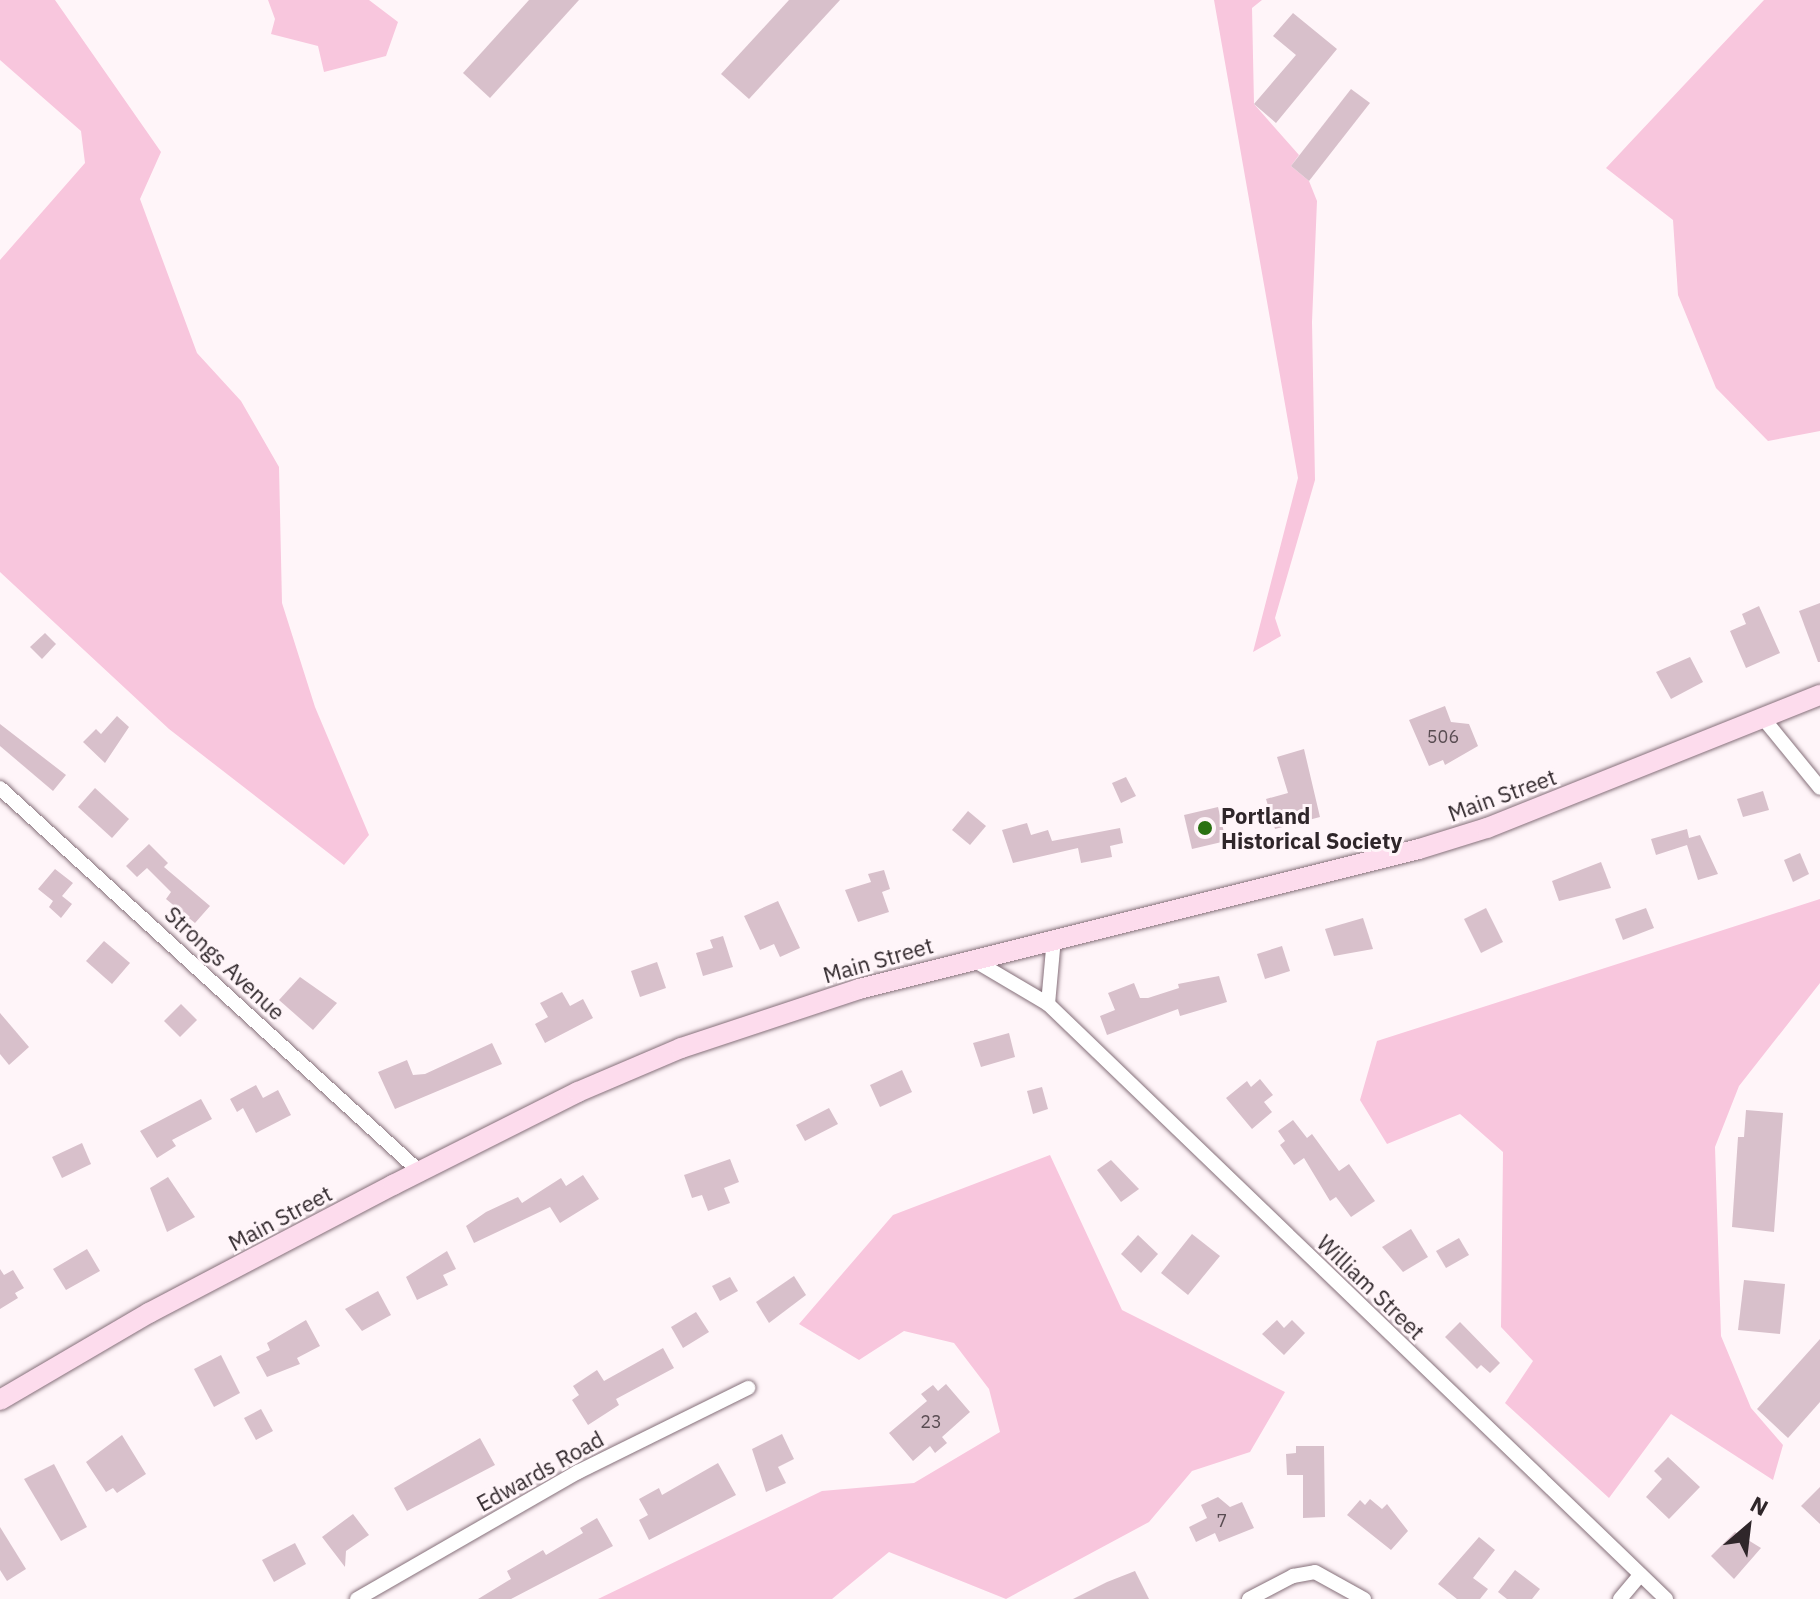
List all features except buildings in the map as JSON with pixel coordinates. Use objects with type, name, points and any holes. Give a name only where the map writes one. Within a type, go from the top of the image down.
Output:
[{"type":"main road","name":"Main Street","points":[[0,1400],[149,1313],[420,1172],[578,1092],[681,1048],[859,989],[1433,845],[1820,695]]},
{"type":"street","points":[[1763,718],[1820,788]]},
{"type":"street","name":"Strongs Avenue","points":[[0,788],[420,1172]]},
{"type":"street","points":[[1048,1004],[1054,938]]},
{"type":"street","name":"William Street","points":[[972,959],[1048,1004],[1666,1599]]},
{"type":"street","name":"Edwards Road","points":[[357,1599],[578,1472],[748,1388]]},
{"type":"street","points":[[1249,1599],[1293,1576],[1315,1572],[1364,1599]]},
{"type":"street","points":[[1620,1599],[1640,1575]]},
{"type":"shaded area","points":[[0,0],[55,0],[161,152],[140,199],[197,353],[241,401],[279,467],[282,603],[315,707],[369,835],[344,865],[169,729],[0,572],[0,260],[85,163],[81,131],[0,60]]},
{"type":"shaded area","points":[[268,0],[369,0],[398,22],[386,56],[324,72],[318,46],[271,34],[275,19]]},
{"type":"shaded area","points":[[1214,0],[1262,0],[1252,8],[1254,104],[1299,155],[1291,166],[1309,181],[1317,201],[1312,322],[1315,480],[1275,618],[1281,636],[1253,652],[1298,478]]},
{"type":"shaded area","points":[[1764,0],[1820,0],[1820,431],[1768,441],[1716,388],[1678,295],[1673,220],[1606,168]]},
{"type":"shaded area","points":[[1820,899],[1820,983],[1739,1086],[1715,1147],[1721,1336],[1751,1408],[1783,1445],[1773,1480],[1671,1414],[1609,1498],[1505,1403],[1533,1361],[1501,1327],[1503,1152],[1460,1114],[1387,1144],[1360,1100],[1377,1041]]},
{"type":"shaded area","points":[[1050,1155],[1122,1310],[1285,1392],[1250,1452],[1192,1471],[1149,1522],[1006,1599],[889,1552],[832,1599],[598,1599],[822,1491],[914,1483],[1000,1432],[989,1389],[954,1343],[904,1331],[859,1360],[799,1324],[893,1215]]},
{"type":"place","name":"Portland Historical Society","points":[[1205,828]]}]
